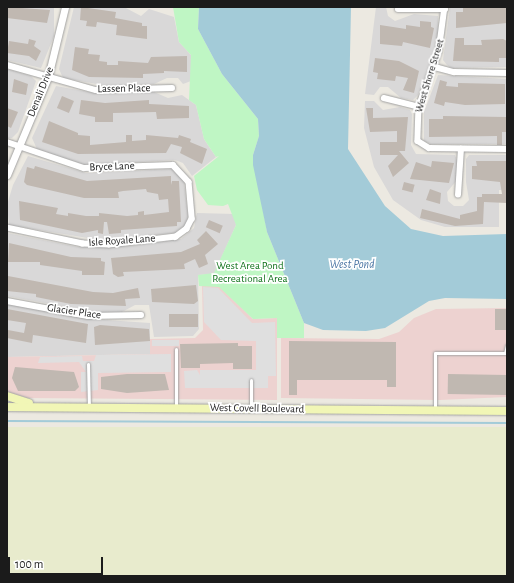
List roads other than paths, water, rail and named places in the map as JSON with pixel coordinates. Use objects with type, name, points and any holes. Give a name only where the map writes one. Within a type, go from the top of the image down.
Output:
[{"type":"main road","points":[[7,396],[50,407]]},
{"type":"main road","points":[[483,411],[507,405]]},
{"type":"main road","name":"West Covell Boulevard","points":[[7,406],[89,408],[176,407],[435,412],[507,411]]},
{"type":"street","name":"Denali Drive","points":[[7,175],[48,77],[65,7]]},
{"type":"street","points":[[398,9],[445,8]]},
{"type":"street","name":"West Shore Street","points":[[445,8],[444,32],[435,66],[419,107],[417,135],[420,145],[430,148],[462,149]]},
{"type":"street","name":"Lassen Place","points":[[7,65],[96,90],[172,88]]},
{"type":"street","points":[[435,66],[454,72],[507,73]]},
{"type":"street","points":[[384,98],[419,107]]},
{"type":"street","name":"Bryce Lane","points":[[7,142],[84,168],[173,165],[187,177],[191,206]]},
{"type":"street","points":[[458,195],[462,149],[507,149]]},
{"type":"street","name":"Isle Royale Lane","points":[[7,228],[94,245],[176,237],[187,230],[192,219],[191,206]]},
{"type":"street","name":"Glacier Place","points":[[7,300],[88,316],[141,315]]},
{"type":"lane","points":[[435,412],[435,353],[506,353],[507,345]]},
{"type":"lane","points":[[176,349],[176,407]]},
{"type":"lane","points":[[88,364],[89,408]]},
{"type":"lane","points":[[250,409],[251,380]]},
{"type":"water","name":"West Pond","points":[[199,7],[351,7],[348,149],[385,206],[411,229],[443,236],[507,234],[507,299],[445,298],[429,301],[385,328],[366,331],[323,330],[304,323],[267,232],[253,165],[253,155],[259,136],[258,119],[222,74],[198,29]]},
{"type":"waterway","points":[[7,421],[507,423]]},
{"type":"park label","name":"West Area Pond Recreational Area","points":[[250,273]]}]
